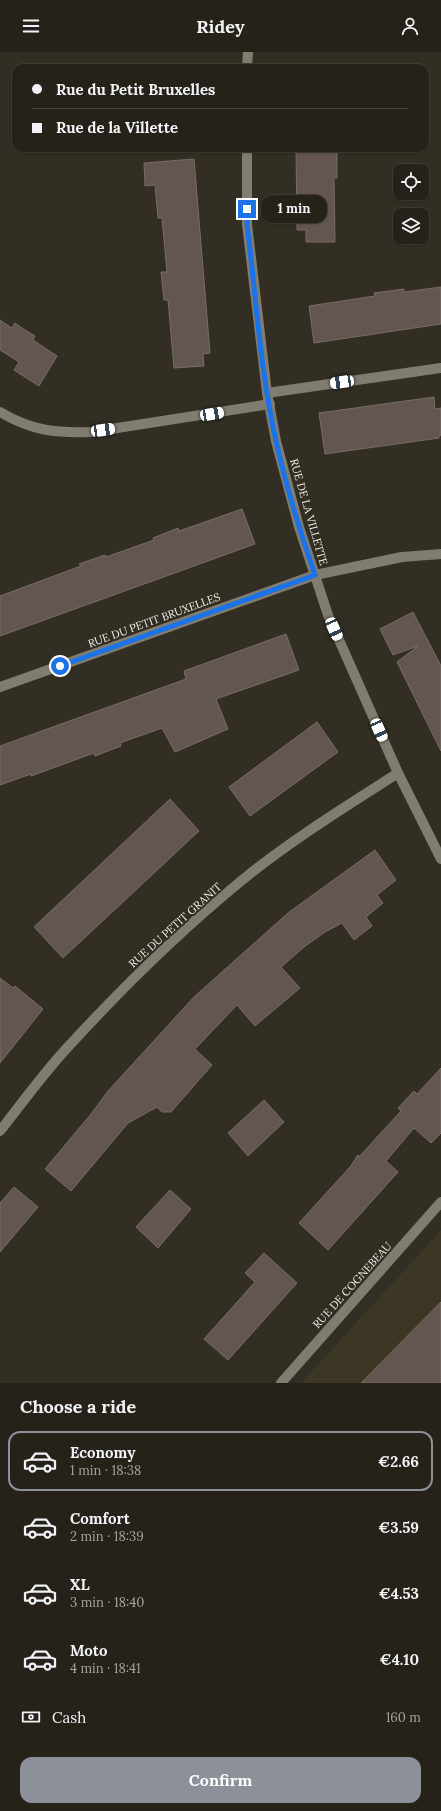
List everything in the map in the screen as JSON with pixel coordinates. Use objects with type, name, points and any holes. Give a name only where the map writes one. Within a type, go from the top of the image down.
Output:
[{"type":"street","points":[[247,64],[248,52]]},
{"type":"street","name":"RUE DE LA VILLETTE","points":[[247,152],[247,224],[267,393],[276,441],[298,527],[328,615],[398,773],[441,859]]},
{"type":"street","points":[[267,393],[441,368]]},
{"type":"street","points":[[0,412],[34,428],[63,433],[92,432],[270,404]]},
{"type":"street","name":"RUE DU PETIT BRUXELLES","points":[[0,687],[315,575],[402,557],[441,554]]},
{"type":"street","name":"RUE DU PETIT GRANIT","points":[[0,1131],[66,1049],[178,936],[242,880],[319,824],[398,773]]},
{"type":"street","name":"RUE DE COGNEBEAU","points":[[280,1383],[441,1202]]},
{"type":"shaded area","points":[[441,1230],[441,1383],[301,1383]]},
{"type":"building","points":[[296,152],[337,152],[337,178],[334,178],[335,242],[306,242],[306,230],[297,230]]},
{"type":"building","points":[[194,159],[210,353],[203,354],[204,366],[174,368],[168,300],[164,300],[161,272],[167,272],[162,218],[158,218],[155,185],[145,186],[144,163]]},
{"type":"building","points":[[441,287],[441,324],[314,343],[309,306],[375,296],[374,293],[404,289],[404,292]]},
{"type":"building","points":[[0,320],[12,328],[15,323],[35,336],[33,340],[57,356],[39,386],[14,370],[19,362],[0,350]]},
{"type":"building","points":[[434,397],[435,409],[441,408],[441,435],[439,438],[325,454],[319,413]]},
{"type":"building","points":[[242,509],[255,544],[0,636],[0,596],[81,566],[79,564],[105,555],[106,557],[154,540],[153,538],[178,528],[179,531]]},
{"type":"building","points":[[413,612],[441,666],[441,751],[397,662],[418,646],[393,655],[380,629]]},
{"type":"building","points":[[286,634],[299,670],[216,699],[228,729],[175,752],[162,728],[120,743],[121,746],[95,756],[94,753],[31,776],[31,774],[0,785],[0,746],[186,679],[184,671]]},
{"type":"building","points":[[317,722],[338,752],[250,816],[229,787]]},
{"type":"building","points":[[170,799],[199,831],[63,958],[34,927]]},
{"type":"building","points":[[375,850],[396,880],[377,895],[383,903],[366,917],[372,926],[354,940],[342,923],[325,932],[304,947],[281,967],[300,988],[255,1026],[237,1005],[195,1049],[212,1065],[171,1112],[162,1112],[157,1107],[128,1123],[71,1191],[45,1169],[91,1114],[108,1091],[194,997],[288,913]]},
{"type":"building","points":[[0,978],[13,988],[15,986],[43,1009],[0,1063]]},
{"type":"building","points":[[441,1068],[441,1133],[431,1143],[414,1128],[386,1161],[398,1172],[328,1250],[299,1223],[350,1167],[358,1155],[359,1157],[401,1111],[398,1108],[414,1091],[417,1094]]},
{"type":"building","points":[[264,1100],[284,1122],[248,1156],[228,1133]]},
{"type":"building","points":[[14,1187],[38,1207],[0,1252],[0,1203]]},
{"type":"building","points":[[170,1190],[191,1209],[158,1248],[136,1227]]},
{"type":"building","points":[[264,1253],[297,1283],[228,1360],[204,1339],[255,1282],[245,1273]]},
{"type":"building","points":[[441,1302],[441,1383],[361,1383]]},
{"type":"route","points":[[60,666],[315,575],[298,527],[276,441],[267,393],[247,224],[247,209]]}]
